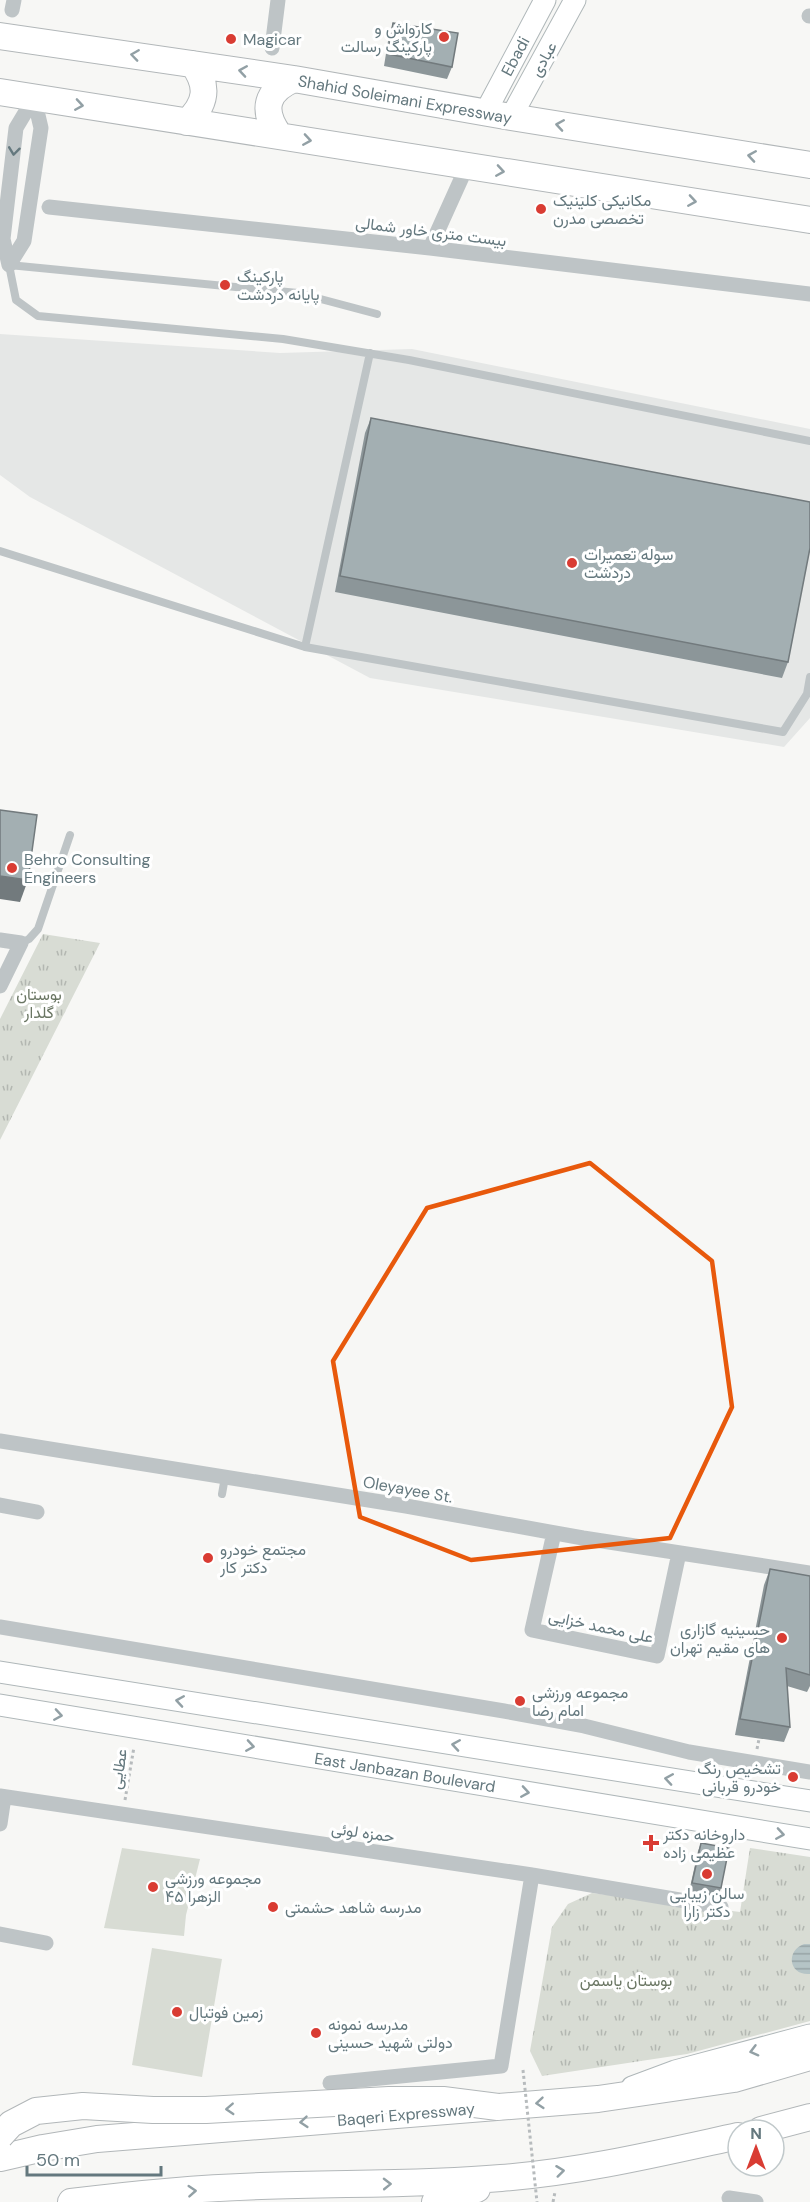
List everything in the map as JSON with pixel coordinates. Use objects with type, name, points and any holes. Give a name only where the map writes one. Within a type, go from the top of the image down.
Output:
[{"type":"highway","name":"Shahid Soleimani Expressway","points":[[0,36],[294,79],[485,113],[810,165]]},
{"type":"highway","points":[[187,122],[197,113],[203,101],[202,81],[193,64]]},
{"type":"highway","points":[[279,135],[270,123],[268,109],[272,96],[280,85],[294,79]]},
{"type":"highway","points":[[0,92],[810,220]]},
{"type":"highway","name":"Baqeri Expressway","points":[[0,2158],[97,2139],[598,2099],[734,2079],[810,2056]]},
{"type":"highway","points":[[0,2136],[11,2124],[36,2111],[83,2106],[206,2110],[389,2100],[443,2100],[498,2107]]},
{"type":"highway","points":[[786,2123],[810,2117]]},
{"type":"highway","points":[[71,2202],[132,2194],[260,2186],[400,2184],[502,2178],[593,2167],[726,2139]]},
{"type":"highway","points":[[435,2202],[465,2194],[502,2178]]},
{"type":"main road","name":"Ebadi","points":[[485,113],[545,0]]},
{"type":"main road","name":"عبادی","points":[[511,117],[575,0]]},
{"type":"main road","points":[[0,1672],[810,1801]]},
{"type":"main road","name":"East Janbazan Boulevard","points":[[0,1705],[810,1839]]},
{"type":"main road","points":[[598,2099],[675,2071],[810,2035]]},
{"type":"street","points":[[272,48],[278,0]]},
{"type":"street","points":[[9,266],[3,239],[16,128],[34,98]]},
{"type":"street","points":[[9,266],[24,241],[41,128],[34,98]]},
{"type":"street","points":[[430,248],[467,166]]},
{"type":"street","name":"بیست متری خاور شمالی","points":[[48,207],[430,248],[810,294]]},
{"type":"street","points":[[0,940],[21,943],[0,986]]},
{"type":"street","name":"Oleyayee St.","points":[[0,1441],[810,1573]]},
{"type":"street","points":[[0,1505],[37,1512]]},
{"type":"street","name":"علی محمد خزایی","points":[[554,1533],[532,1630],[657,1656],[679,1553]]},
{"type":"street","points":[[0,1627],[190,1655],[504,1711],[584,1726],[689,1752],[810,1772]]},
{"type":"street","points":[[0,1824],[2,1796]]},
{"type":"street","name":"حمزه لوئی","points":[[2,1796],[532,1875],[721,1907]]},
{"type":"street","points":[[330,2083],[501,2066],[532,1875]]},
{"type":"street","points":[[0,1934],[46,1943]]},
{"type":"street","points":[[0,2119],[72,2105]]},
{"type":"street","points":[[729,2198],[756,2202]]},
{"type":"lane","points":[[377,315],[298,293],[9,266],[16,300],[38,316],[283,339],[370,353],[810,441]]},
{"type":"lane","points":[[305,647],[370,353]]},
{"type":"lane","points":[[0,551],[305,647],[783,732],[807,694],[810,677]]},
{"type":"lane","points":[[21,943],[30,939],[38,929],[70,836]]},
{"type":"lane","points":[[222,1494],[225,1477]]},
{"type":"path","name":"عطایی","points":[[123,1815],[137,1728]]},
{"type":"path","points":[[523,2070],[537,2202]]},
{"type":"highlighted area","points":[[590,1163],[712,1261],[732,1407],[670,1538],[471,1560],[360,1517],[333,1361],[427,1208]]},
{"type":"shaded area","points":[[0,334],[280,353],[412,349],[810,429],[810,718],[784,747],[370,678],[30,497],[0,475]]},
{"type":"shaded area","points":[[804,1944],[810,1944],[810,1974],[798,1971],[792,1962],[794,1952]]},
{"type":"green space","name":"بوستان گلدار","points":[[43,934],[100,943],[0,1140],[0,1019]]},
{"type":"green space","name":"مجموعه ورزشی الزهرا ۴۵","points":[[122,1848],[200,1859],[186,1915],[184,1936],[104,1928]]},
{"type":"green space","name":"بوستان یاسمن","points":[[750,1848],[810,1857],[810,2021],[687,2054],[542,2076],[530,2051],[552,1927],[568,1904],[592,1893],[740,1912]]},
{"type":"green space","name":"زمین فوتبال","points":[[152,1948],[222,1959],[202,2077],[132,2065]]},
{"type":"building","points":[[393,23],[458,33],[452,67],[388,54]]},
{"type":"building","name":"سوله تعمیرات دردشت","points":[[371,418],[810,502],[810,548],[788,662],[340,576]]},
{"type":"building","points":[[0,810],[37,815],[28,880],[0,876]]},
{"type":"building","name":"حسینیه گازاری های مقیم تهران","points":[[770,1569],[810,1576],[810,1675],[786,1668],[790,1727],[740,1719]]},
{"type":"building","name":"سالن زیبایی دکتر زارا","points":[[701,1843],[729,1848],[721,1888],[692,1883]]},
{"type":"place","name":"کارواش و پارکینگ رسالت","points":[[444,37]]},
{"type":"place","name":"Magicar","points":[[231,39]]},
{"type":"place","name":"مکانیکی کلینیک تخصصی مدرن","points":[[541,209]]},
{"type":"place","name":"پارکینگ پایانه دردشت","points":[[225,285]]},
{"type":"place","name":"سوله تعمیرات دردشت","points":[[572,563]]},
{"type":"place","name":"Behro Consulting Engineers","points":[[12,868]]},
{"type":"place","name":"مجتمع خودرو دکتر کار","points":[[208,1558]]},
{"type":"place","name":"حسینیه گازاری های مقیم تهران","points":[[782,1638]]},
{"type":"place","name":"مجموعه ورزشی امام رضا","points":[[520,1701]]},
{"type":"place","name":"تشخیص رنگ خودرو قربانی","points":[[793,1777]]},
{"type":"place","name":"داروخانه دکتر عظیمی زاده","points":[[651,1843]]},
{"type":"place","name":"سالن زیبایی دکتر زارا","points":[[707,1874]]},
{"type":"place","name":"مجموعه ورزشی الزهرا ۴۵","points":[[153,1887]]},
{"type":"place","name":"مدرسه شاهد حشمتی","points":[[273,1907]]},
{"type":"place","name":"زمین فوتبال","points":[[177,2012]]},
{"type":"place","name":"مدرسه نمونه دولتی شهید حسینی","points":[[316,2033]]}]
